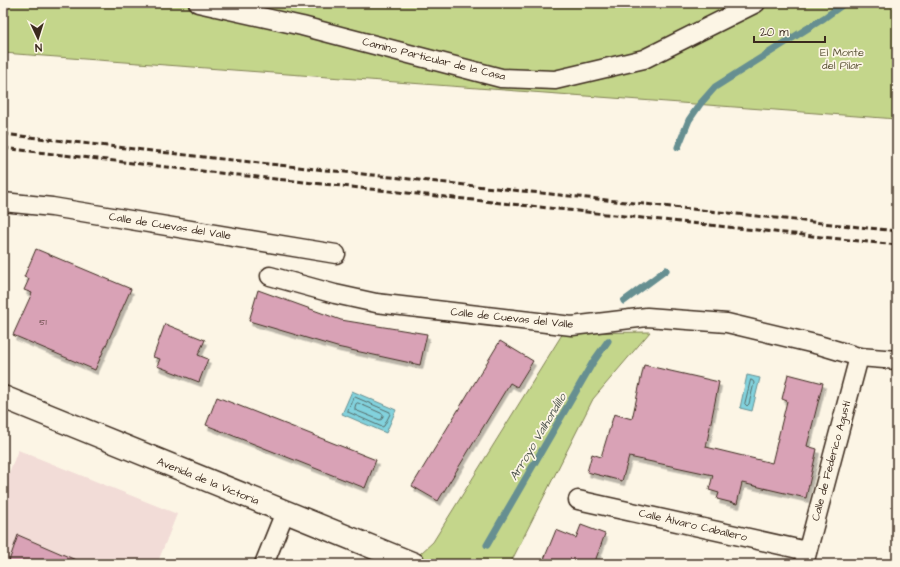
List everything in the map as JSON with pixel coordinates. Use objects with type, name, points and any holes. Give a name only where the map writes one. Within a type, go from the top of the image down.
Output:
[{"type":"street","name":"Camino Particular de la Casa","points":[[198,3],[302,26],[501,78],[555,80],[644,59],[756,3]]},
{"type":"street","name":"Calle de Cuevas del Valle","points":[[3,202],[52,207],[336,254]]},
{"type":"street","name":"Calle de Cuevas del Valle","points":[[270,276],[335,294],[376,303],[572,326],[647,316],[726,323],[819,345],[859,357],[897,360]]},
{"type":"street","name":"Calle de Federico Agustí","points":[[805,557],[859,357]]},
{"type":"street","name":"Avenida de la Victoria","points":[[3,397],[414,564]]},
{"type":"street","name":"Calle Álvaro Caballero","points":[[578,500],[805,557]]},
{"type":"street","points":[[264,564],[285,512]]},
{"type":"shaded area","points":[[18,450],[177,514],[157,564],[3,564],[3,488]]},
{"type":"green space","name":"El Monte del Pilar","points":[[3,3],[897,3],[897,119],[3,53]]},
{"type":"green space","points":[[650,332],[593,399],[510,564],[409,564],[433,542],[563,333]]},
{"type":"water","points":[[747,375],[760,378],[752,411],[740,408]]},
{"type":"water","points":[[352,391],[396,410],[386,433],[342,414]]},
{"type":"building","points":[[36,249],[131,289],[95,370],[13,335],[32,293],[24,290],[29,279],[24,277]]},
{"type":"building","points":[[258,290],[341,320],[427,334],[420,365],[337,347],[249,321]]},
{"type":"building","points":[[165,324],[205,340],[198,355],[208,359],[199,382],[157,366],[160,359],[153,357]]},
{"type":"building","points":[[500,341],[533,361],[517,387],[510,383],[438,501],[412,486]]},
{"type":"building","points":[[644,365],[719,382],[706,447],[772,463],[787,401],[782,399],[788,374],[823,383],[807,446],[817,449],[806,498],[742,483],[737,504],[717,499],[719,493],[709,490],[713,475],[629,457],[622,481],[587,472],[592,454],[601,457],[614,414],[632,419]]},
{"type":"building","points":[[217,397],[376,460],[365,488],[206,425]]},
{"type":"building","points":[[581,525],[605,534],[594,564],[542,564],[556,530],[576,538]]},
{"type":"building","points":[[18,535],[85,564],[8,564]]},
{"type":"waterway","name":"Arroyo Valhondillo","points":[[678,147],[689,120],[700,104],[715,87],[824,18],[845,3]]},
{"type":"waterway","name":"Arroyo Valhondillo","points":[[624,301],[666,270]]},
{"type":"waterway","name":"Arroyo Valhondillo","points":[[487,545],[593,362],[608,341]]},
{"type":"railway","points":[[3,134],[213,158],[897,231]]},
{"type":"railway","points":[[3,148],[210,172],[897,245]]}]
